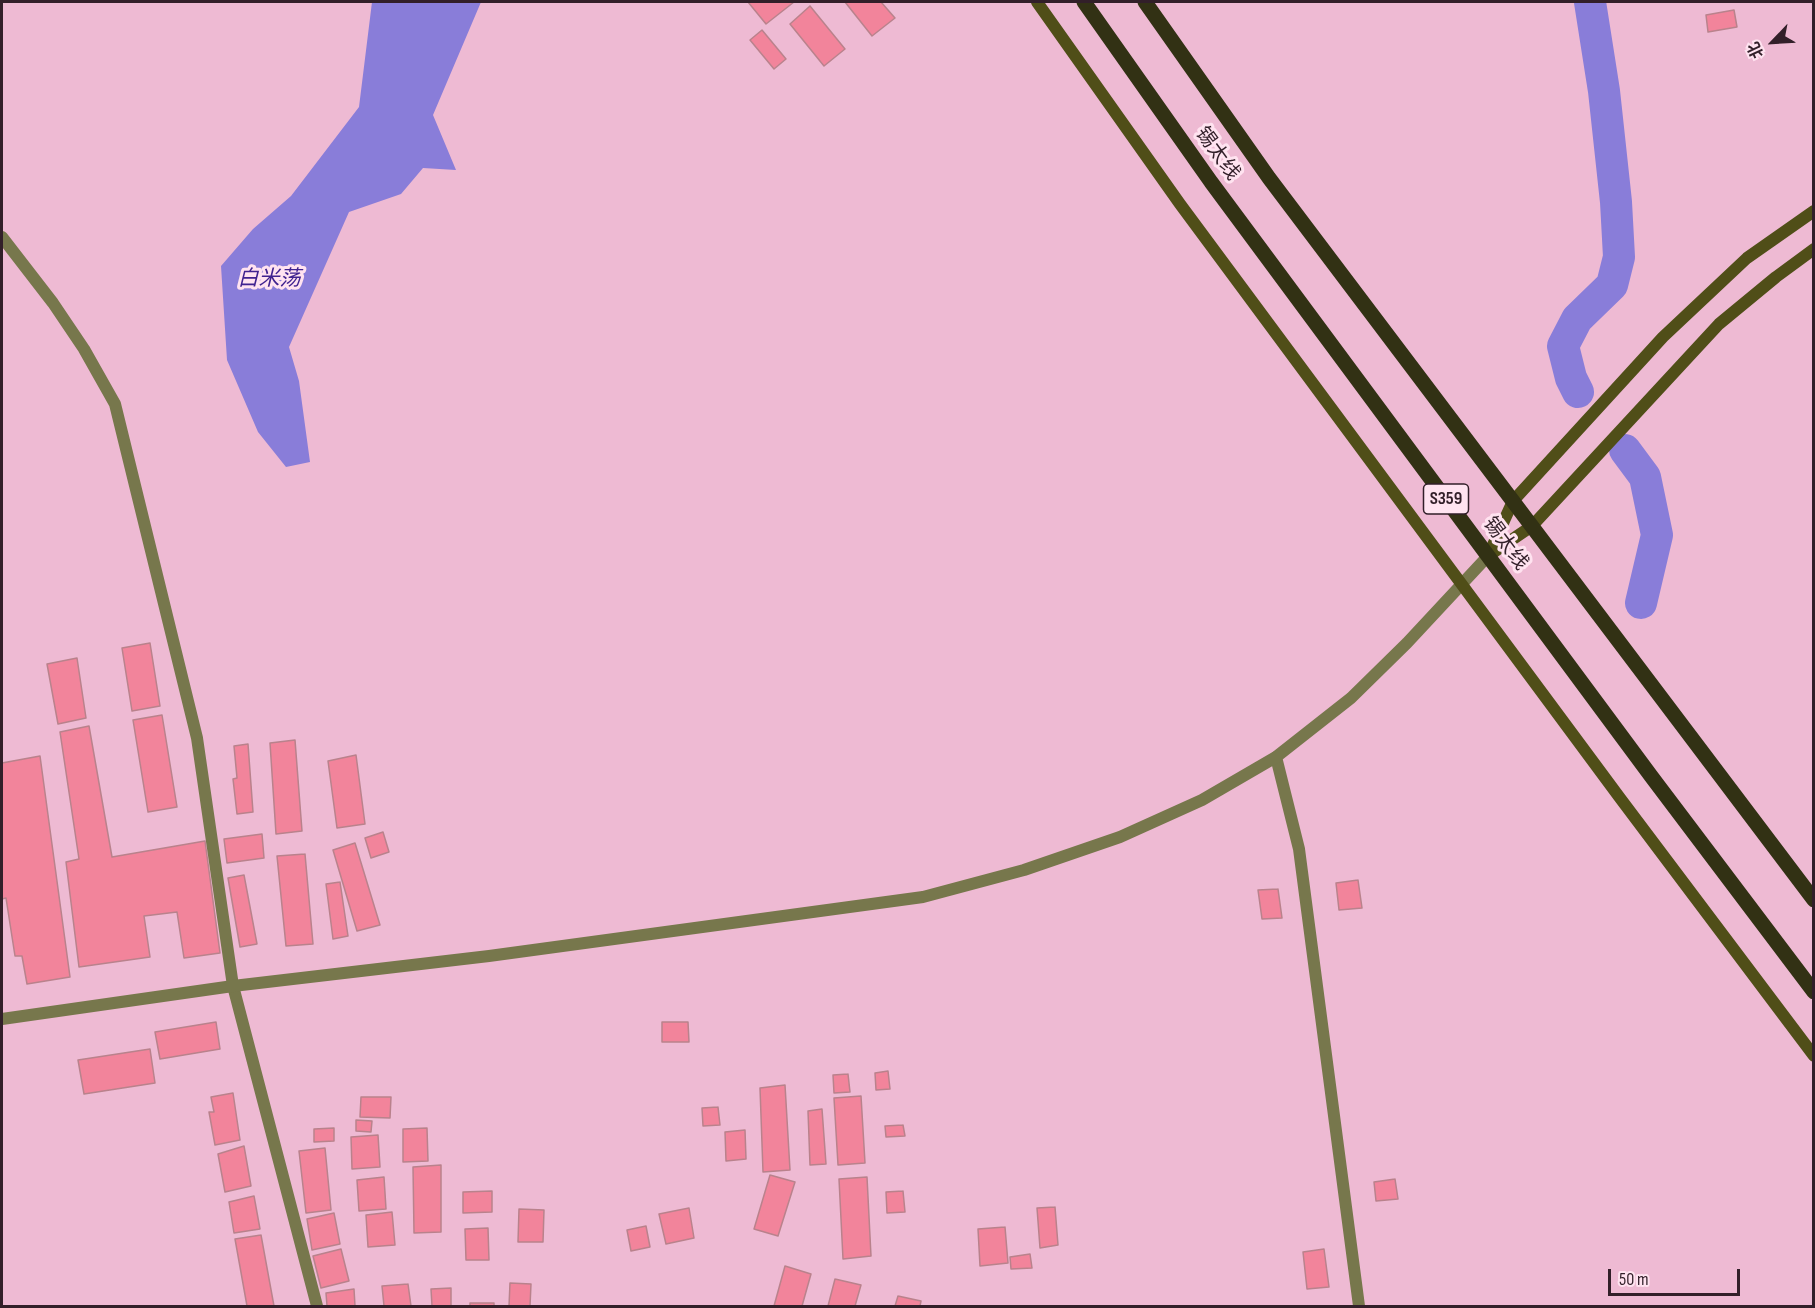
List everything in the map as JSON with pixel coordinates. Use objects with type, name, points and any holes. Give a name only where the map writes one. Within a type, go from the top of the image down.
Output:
[{"type":"main road","points":[[1037,2],[1180,204],[1814,1056]]},
{"type":"main road","name":"锡太线","points":[[1084,2],[1211,182],[1814,992]]},
{"type":"main road","name":"锡太线","points":[[1145,2],[1269,178],[1814,900]]},
{"type":"main road","points":[[1488,556],[1513,501],[1663,337],[1746,258],[1814,211]]},
{"type":"main road","points":[[1488,556],[1532,526],[1719,324],[1814,249]]},
{"type":"street","points":[[2,237],[53,303],[84,349],[115,404],[197,738],[233,986],[317,1306]]},
{"type":"street","points":[[2,1019],[233,986],[489,956],[923,897],[1024,870],[1120,837],[1202,800],[1276,757],[1351,698],[1407,643],[1488,556]]},
{"type":"street","points":[[1276,757],[1299,849],[1359,1306]]},
{"type":"water","name":"白米荡","points":[[372,2],[481,2],[433,115],[456,170],[423,168],[401,194],[349,212],[289,347],[299,381],[310,462],[286,467],[258,432],[227,360],[221,266],[253,229],[291,196],[359,107]]},
{"type":"building","points":[[748,2],[794,2],[766,24]]},
{"type":"building","points":[[845,2],[881,2],[895,18],[872,36]]},
{"type":"building","points":[[810,6],[845,49],[824,66],[790,24]]},
{"type":"building","points":[[1734,10],[1737,27],[1708,32],[1706,15]]},
{"type":"building","points":[[762,30],[786,59],[774,69],[750,40]]},
{"type":"building","points":[[150,643],[160,706],[132,711],[122,648]]},
{"type":"building","points":[[77,658],[86,718],[58,724],[47,664]]},
{"type":"building","points":[[162,715],[177,807],[148,812],[133,720]]},
{"type":"building","points":[[89,726],[112,857],[205,841],[220,953],[184,958],[177,912],[144,916],[150,957],[79,967],[66,862],[79,859],[60,732]]},
{"type":"building","points":[[295,740],[302,831],[276,834],[270,743]]},
{"type":"building","points":[[248,744],[253,812],[237,814],[233,779],[237,778],[234,746]]},
{"type":"building","points":[[356,755],[365,824],[337,828],[328,761]]},
{"type":"building","points":[[40,756],[70,977],[27,984],[22,956],[15,956],[6,898],[2,899],[2,763]]},
{"type":"building","points":[[383,832],[389,852],[371,858],[365,838]]},
{"type":"building","points":[[262,834],[264,858],[227,863],[224,839]]},
{"type":"building","points":[[355,843],[380,925],[357,931],[333,850]]},
{"type":"building","points":[[305,854],[313,944],[286,946],[277,856]]},
{"type":"building","points":[[244,875],[257,944],[240,947],[228,878]]},
{"type":"building","points":[[1358,880],[1362,908],[1339,910],[1336,883]]},
{"type":"building","points":[[340,882],[348,936],[333,939],[326,884]]},
{"type":"building","points":[[1278,889],[1282,918],[1262,919],[1258,890]]},
{"type":"building","points":[[216,1022],[220,1049],[160,1059],[155,1032]]},
{"type":"building","points":[[662,1022],[688,1022],[689,1042],[662,1042]]},
{"type":"building","points":[[150,1049],[155,1083],[84,1094],[78,1060]]},
{"type":"building","points":[[888,1071],[890,1089],[876,1090],[875,1073]]},
{"type":"building","points":[[848,1074],[850,1092],[834,1093],[833,1075]]},
{"type":"building","points":[[785,1085],[790,1170],[763,1172],[760,1088]]},
{"type":"building","points":[[233,1093],[240,1140],[215,1145],[209,1112],[214,1112],[211,1097]]},
{"type":"building","points":[[861,1096],[865,1163],[838,1165],[834,1098]]},
{"type":"building","points":[[361,1097],[391,1097],[390,1118],[360,1117]]},
{"type":"building","points":[[718,1107],[720,1125],[703,1126],[702,1108]]},
{"type":"building","points":[[822,1109],[826,1164],[810,1165],[808,1111]]},
{"type":"building","points":[[356,1120],[372,1121],[371,1132],[356,1131]]},
{"type":"building","points":[[903,1125],[905,1136],[886,1137],[885,1126]]},
{"type":"building","points":[[334,1128],[334,1141],[314,1142],[314,1129]]},
{"type":"building","points":[[427,1128],[428,1161],[403,1162],[403,1129]]},
{"type":"building","points":[[745,1130],[746,1159],[726,1161],[725,1132]]},
{"type":"building","points":[[378,1135],[380,1167],[352,1169],[351,1137]]},
{"type":"building","points":[[244,1146],[251,1186],[225,1192],[218,1154]]},
{"type":"building","points":[[325,1148],[331,1210],[306,1213],[299,1151]]},
{"type":"building","points":[[441,1165],[441,1232],[414,1233],[413,1167]]},
{"type":"building","points":[[770,1175],[795,1182],[778,1236],[754,1229]]},
{"type":"building","points":[[384,1177],[386,1209],[359,1211],[357,1180]]},
{"type":"building","points":[[867,1177],[871,1256],[843,1259],[839,1179]]},
{"type":"building","points":[[1395,1179],[1398,1199],[1376,1201],[1374,1182]]},
{"type":"building","points":[[492,1191],[492,1212],[463,1213],[463,1192]]},
{"type":"building","points":[[903,1191],[905,1212],[887,1213],[886,1192]]},
{"type":"building","points":[[254,1196],[260,1229],[234,1233],[229,1202]]},
{"type":"building","points":[[1055,1207],[1058,1245],[1040,1248],[1037,1208]]},
{"type":"building","points":[[689,1208],[694,1238],[666,1244],[659,1214]]},
{"type":"building","points":[[519,1209],[544,1210],[543,1242],[518,1242]]},
{"type":"building","points":[[392,1212],[395,1245],[368,1247],[366,1215]]},
{"type":"building","points":[[334,1213],[340,1244],[312,1250],[307,1219]]},
{"type":"building","points":[[646,1226],[650,1247],[631,1251],[627,1230]]},
{"type":"building","points":[[1005,1227],[1008,1263],[980,1266],[978,1229]]},
{"type":"building","points":[[488,1228],[489,1260],[466,1260],[465,1229]]},
{"type":"building","points":[[261,1235],[274,1306],[247,1306],[235,1239]]},
{"type":"building","points":[[341,1249],[349,1281],[321,1288],[313,1256]]},
{"type":"building","points":[[1324,1249],[1329,1287],[1307,1289],[1303,1252]]},
{"type":"building","points":[[1030,1254],[1032,1268],[1011,1269],[1010,1257]]},
{"type":"building","points":[[785,1266],[811,1274],[802,1306],[774,1306]]},
{"type":"building","points":[[835,1279],[861,1285],[855,1306],[828,1306]]},
{"type":"building","points":[[510,1283],[531,1284],[530,1306],[509,1306]]},
{"type":"building","points":[[408,1284],[411,1306],[384,1306],[382,1286]]},
{"type":"building","points":[[451,1288],[451,1306],[432,1306],[431,1289]]},
{"type":"building","points":[[354,1289],[355,1306],[327,1306],[326,1293]]},
{"type":"building","points":[[898,1296],[921,1301],[920,1306],[895,1306]]},
{"type":"building","points":[[470,1303],[494,1303],[494,1306],[470,1306]]},
{"type":"waterway","points":[[1578,392],[1571,378],[1563,346],[1577,319],[1612,285],[1619,257],[1616,202],[1604,91],[1590,2]]},
{"type":"waterway","points":[[1625,450],[1645,477],[1657,535],[1641,603]]}]
